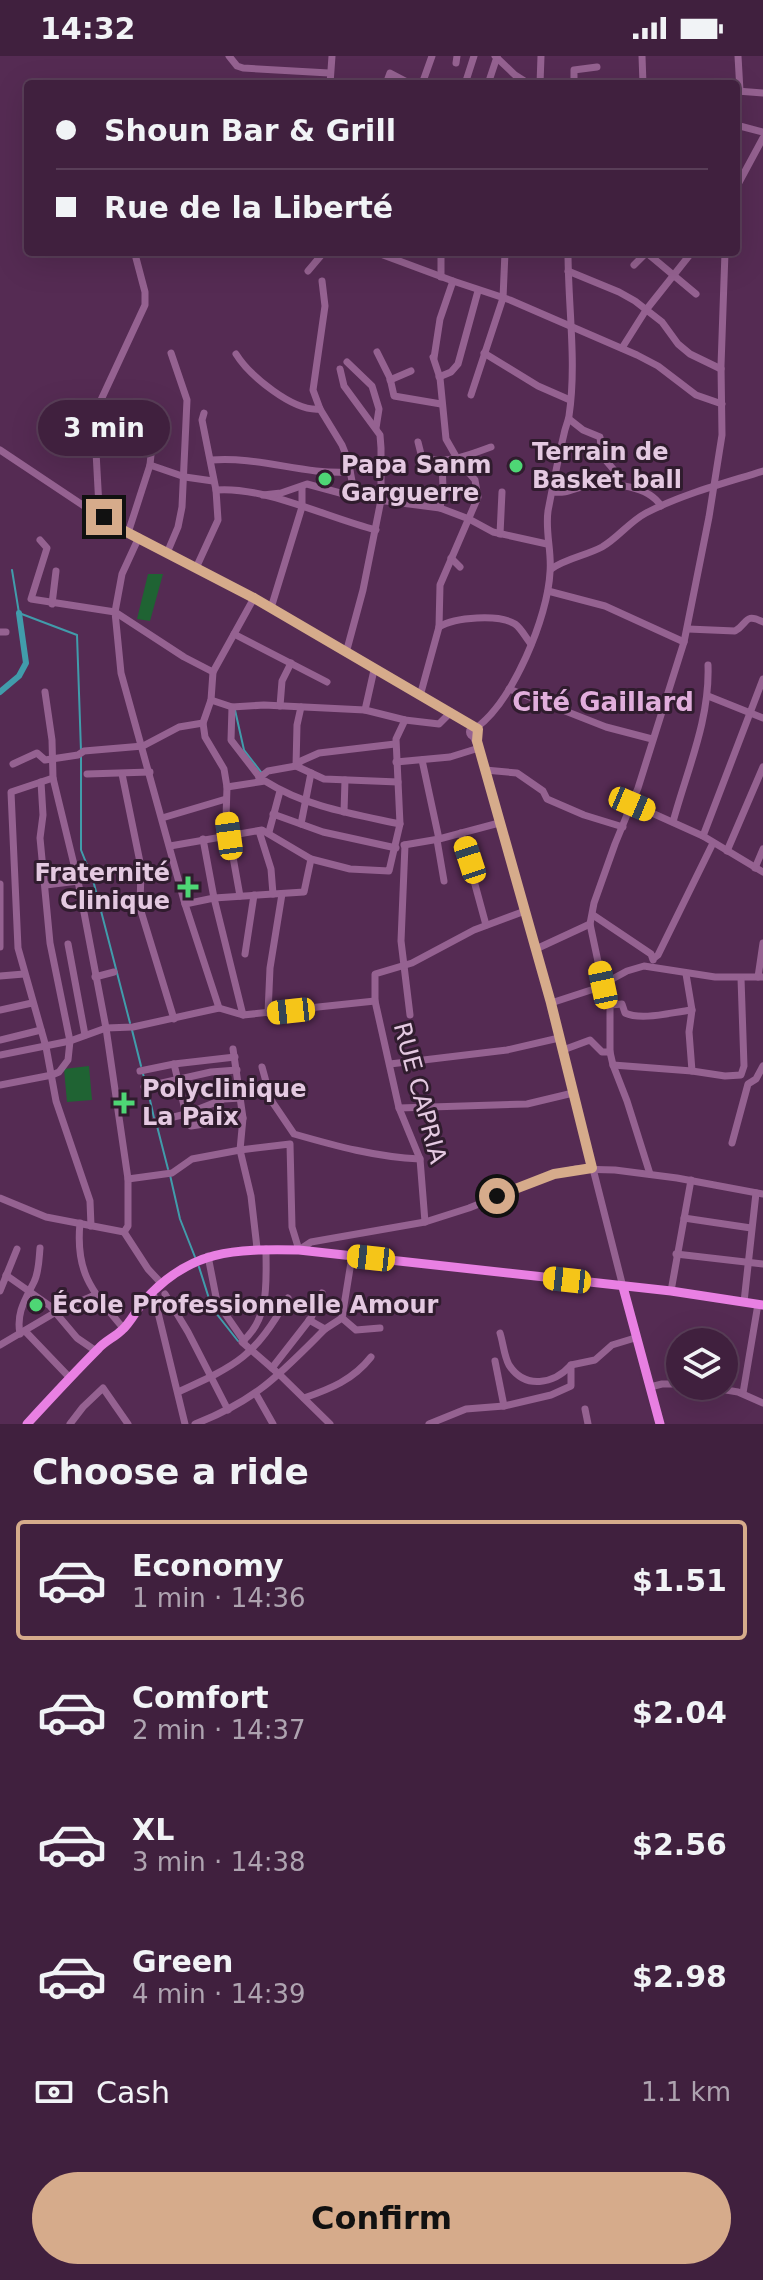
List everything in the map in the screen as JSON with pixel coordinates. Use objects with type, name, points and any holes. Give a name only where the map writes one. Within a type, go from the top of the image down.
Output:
[{"type":"main road","points":[[27,1424],[96,1351],[124,1329],[153,1292],[163,1289],[200,1260],[262,1249],[299,1250],[671,1291],[761,1304]]},
{"type":"main road","points":[[623,1287],[659,1424]]},
{"type":"street","points":[[229,56],[243,68],[329,73]]},
{"type":"street","points":[[331,80],[332,56]]},
{"type":"street","points":[[423,80],[432,56]]},
{"type":"street","points":[[466,80],[474,56]]},
{"type":"street","points":[[489,80],[496,56],[523,80]]},
{"type":"street","points":[[540,56],[540,80]]},
{"type":"street","points":[[642,56],[643,80]]},
{"type":"street","points":[[738,56],[738,80]]},
{"type":"street","points":[[574,80],[574,70],[597,67]]},
{"type":"street","points":[[387,80],[390,73],[403,80]]},
{"type":"street","points":[[513,80],[515,75]]},
{"type":"street","points":[[740,91],[763,93]]},
{"type":"street","points":[[740,126],[763,135],[740,180]]},
{"type":"street","points":[[308,271],[321,256]]},
{"type":"street","points":[[386,256],[555,318],[658,366],[696,395],[722,404]]},
{"type":"street","points":[[440,256],[441,277]]},
{"type":"street","points":[[471,395],[503,298],[505,256]]},
{"type":"street","points":[[396,762],[450,757],[475,732],[509,689],[541,620],[551,569],[547,544],[548,514],[569,419],[571,328],[568,256]]},
{"type":"street","points":[[634,265],[644,256]]},
{"type":"street","points":[[649,256],[696,294]]},
{"type":"street","points":[[622,348],[646,310],[689,256]]},
{"type":"street","points":[[650,1174],[613,1065],[610,1052],[610,991],[603,985],[590,924],[599,885],[632,804],[688,629],[722,435],[725,256]]},
{"type":"street","points":[[104,517],[99,507],[94,415],[145,305],[145,292],[136,258]]},
{"type":"street","points":[[568,271],[619,292],[662,322],[684,349],[721,369]]},
{"type":"street","points":[[322,281],[325,306],[313,390],[320,409],[342,445],[355,497]]},
{"type":"street","points":[[420,696],[439,627],[440,585],[478,497],[471,472],[458,460],[446,439],[439,377],[432,355],[453,281]]},
{"type":"street","points":[[439,377],[451,372],[458,364],[478,291]]},
{"type":"street","points":[[377,352],[394,396],[441,404]]},
{"type":"street","points":[[167,553],[178,527],[185,477],[187,400],[171,353]]},
{"type":"street","points":[[484,353],[538,386],[570,400]]},
{"type":"street","points":[[236,354],[244,367],[268,388],[311,410],[320,409]]},
{"type":"street","points":[[347,362],[372,386],[379,409],[376,428]]},
{"type":"street","points":[[340,369],[344,386],[380,435],[381,500],[346,653]]},
{"type":"street","points":[[372,386],[411,371]]},
{"type":"street","points":[[128,533],[150,465],[155,412]]},
{"type":"street","points":[[196,568],[218,520],[216,490],[202,420],[204,413]]},
{"type":"street","points":[[569,419],[583,430],[600,437],[602,456],[614,470],[617,486]]},
{"type":"street","points":[[418,442],[422,458],[442,461],[458,460],[491,447]]},
{"type":"street","points":[[0,450],[128,533],[254,598],[451,712],[475,732],[551,1003],[623,1287]]},
{"type":"street","points":[[211,460],[259,460],[308,471],[350,472]]},
{"type":"street","points":[[440,508],[442,461]]},
{"type":"street","points":[[150,465],[185,477],[213,481]]},
{"type":"street","points":[[551,569],[565,559],[605,545],[629,523],[661,506],[763,471]]},
{"type":"street","points":[[263,495],[307,484],[355,497],[440,508],[500,534],[547,544]]},
{"type":"street","points":[[553,492],[566,493],[594,484],[617,486],[650,493],[661,506]]},
{"type":"street","points":[[271,608],[302,507],[302,487]]},
{"type":"street","points":[[216,490],[263,495],[335,520],[376,530]]},
{"type":"street","points":[[500,534],[502,492]]},
{"type":"street","points":[[139,537],[122,574],[115,612],[121,673],[185,904],[219,1008]]},
{"type":"street","points":[[40,540],[47,548],[30,598],[115,612],[213,672]]},
{"type":"street","points":[[451,558],[460,567]]},
{"type":"street","points":[[52,604],[56,571]]},
{"type":"street","points":[[548,591],[605,606],[684,642]]},
{"type":"street","points":[[240,896],[229,836],[224,769],[205,737],[203,723],[211,700],[213,672],[254,598]]},
{"type":"street","points":[[688,629],[735,631],[747,619],[755,618],[763,622]]},
{"type":"street","points":[[439,627],[459,620],[502,620],[516,624],[531,644]]},
{"type":"street","points":[[234,634],[327,682]]},
{"type":"street","points":[[280,706],[282,681],[291,663]]},
{"type":"street","points":[[673,822],[696,749],[708,696],[708,665]]},
{"type":"street","points":[[365,710],[374,670]]},
{"type":"street","points":[[703,836],[763,679]]},
{"type":"street","points":[[509,689],[606,727],[652,739]]},
{"type":"street","points":[[45,692],[52,740],[53,778],[78,881],[106,1028],[128,1179],[128,1226],[124,1232]]},
{"type":"street","points":[[708,696],[763,718]]},
{"type":"street","points":[[211,700],[239,707],[365,710],[439,724],[451,712]]},
{"type":"street","points":[[239,707],[231,740],[262,780],[306,801],[400,824]]},
{"type":"street","points":[[296,766],[297,725],[301,707]]},
{"type":"street","points":[[405,720],[395,744],[400,824],[401,941],[410,1015]]},
{"type":"street","points":[[13,764],[37,753],[45,760],[143,746],[179,727],[203,723]]},
{"type":"street","points":[[227,787],[262,780],[268,771],[296,766],[319,753],[395,744]]},
{"type":"street","points":[[422,760],[444,881]]},
{"type":"street","points":[[296,766],[324,779],[398,782]]},
{"type":"street","points":[[727,851],[763,767]]},
{"type":"street","points":[[485,770],[517,773],[543,791],[547,799],[623,827]]},
{"type":"street","points":[[87,774],[150,772]]},
{"type":"street","points":[[301,824],[311,773]]},
{"type":"street","points":[[122,774],[141,867],[140,908],[174,1019]]},
{"type":"street","points":[[0,795],[53,778]]},
{"type":"street","points":[[344,812],[345,780]]},
{"type":"street","points":[[0,1085],[52,1075],[59,1072],[68,1060],[70,1041],[50,943],[40,838],[43,815],[41,782]]},
{"type":"street","points":[[269,832],[280,791]]},
{"type":"street","points":[[11,792],[18,948],[46,1047],[56,1101],[90,1201],[91,1226]]},
{"type":"street","points":[[162,818],[226,799]]},
{"type":"street","points":[[632,804],[703,836],[759,870],[763,849]]},
{"type":"street","points":[[273,814],[336,835],[399,846],[438,840],[499,823]]},
{"type":"street","points":[[0,823],[12,823]]},
{"type":"street","points":[[259,831],[278,894],[268,1013]]},
{"type":"street","points":[[170,846],[269,832],[283,845],[311,859],[350,869],[389,871],[399,846]]},
{"type":"street","points":[[461,833],[486,925]]},
{"type":"street","points":[[203,839],[243,1015]]},
{"type":"street","points":[[551,1003],[603,985],[635,967],[652,962],[713,843]]},
{"type":"street","points":[[185,904],[214,898],[304,892],[311,859]]},
{"type":"street","points":[[46,885],[78,881]]},
{"type":"street","points":[[0,884],[0,947],[18,948]]},
{"type":"street","points":[[245,954],[254,895]]},
{"type":"street","points":[[405,965],[486,925],[525,911]]},
{"type":"street","points":[[593,915],[609,923],[652,962],[686,974],[761,977],[763,943]]},
{"type":"street","points":[[536,949],[590,924]]},
{"type":"street","points":[[68,944],[85,1035]]},
{"type":"street","points":[[72,964],[92,960]]},
{"type":"street","name":"RUE CAPRIA","points":[[405,965],[375,974],[375,1001],[399,1108],[420,1159],[425,1222]]},
{"type":"street","points":[[95,977],[114,972]]},
{"type":"street","points":[[0,976],[24,974]]},
{"type":"street","points":[[686,974],[692,1010],[689,1032],[692,1071]]},
{"type":"street","points":[[739,1075],[744,1066],[741,978]]},
{"type":"street","points":[[0,1055],[70,1041],[106,1028],[131,1027],[219,1008],[243,1015],[375,1001]]},
{"type":"street","points":[[0,1010],[32,1003]]},
{"type":"street","points":[[610,1005],[622,1004],[625,1013],[643,1018],[692,1010]]},
{"type":"street","points":[[0,1040],[41,1030]]},
{"type":"street","points":[[390,1064],[507,1050],[559,1038]]},
{"type":"street","points":[[563,1050],[590,1040],[602,1052],[610,1052]]},
{"type":"street","points":[[140,1071],[234,1053],[243,1118],[240,1150],[262,1249],[264,1307],[255,1330],[244,1341]]},
{"type":"street","points":[[174,1064],[186,1114]]},
{"type":"street","points":[[613,1065],[739,1075],[748,1084]]},
{"type":"street","points":[[732,1143],[748,1084],[756,1079],[763,1066]]},
{"type":"street","points":[[262,1067],[271,1100],[294,1134],[353,1151],[420,1159]]},
{"type":"street","points":[[144,1087],[211,1072],[237,1070]]},
{"type":"street","points":[[399,1108],[527,1104],[573,1093]]},
{"type":"street","points":[[153,1122],[186,1114],[224,1099],[241,1098]]},
{"type":"street","points":[[191,1126],[243,1118]]},
{"type":"street","points":[[294,1134],[290,1144],[292,1227],[299,1250],[311,1242],[425,1222],[554,1174],[592,1168],[691,1180],[759,1193],[751,1228],[744,1302]]},
{"type":"street","points":[[128,1179],[170,1173],[192,1159],[290,1144]]},
{"type":"street","points":[[671,1291],[691,1180]]},
{"type":"street","points":[[0,1198],[46,1217],[124,1232],[163,1289],[228,1410]]},
{"type":"street","points":[[684,1218],[751,1228]]},
{"type":"street","points":[[80,1223],[78,1241],[82,1246],[84,1275],[95,1295],[124,1329]]},
{"type":"street","points":[[40,1248],[34,1282],[19,1315],[22,1332],[70,1378]]},
{"type":"street","points":[[1,1286],[17,1249]]},
{"type":"street","points":[[676,1254],[763,1264]]},
{"type":"street","points":[[195,1424],[212,1421],[256,1394],[279,1376],[325,1329],[342,1318],[352,1256]]},
{"type":"street","points":[[200,1260],[217,1302],[242,1342],[330,1424]]},
{"type":"street","points":[[6,1275],[56,1312],[77,1338],[96,1351]]},
{"type":"street","points":[[153,1292],[185,1424]]},
{"type":"street","points":[[272,1368],[309,1320],[322,1293]]},
{"type":"street","points":[[0,1345],[56,1312],[95,1295]]},
{"type":"street","points":[[178,1392],[211,1377],[251,1352],[288,1298]]},
{"type":"street","points":[[743,1393],[761,1304]]},
{"type":"street","points":[[342,1318],[356,1330],[380,1328]]},
{"type":"street","points":[[309,1320],[325,1329]]},
{"type":"street","points":[[500,1333],[510,1365],[527,1380],[542,1383],[560,1377],[571,1365],[595,1360],[612,1345],[635,1338]]},
{"type":"street","points":[[304,1398],[334,1388],[355,1375],[371,1357]]},
{"type":"street","points":[[495,1361],[504,1406]]},
{"type":"street","points":[[429,1424],[473,1407],[504,1406],[566,1389],[572,1382],[571,1365]]},
{"type":"street","points":[[650,1387],[666,1385]]},
{"type":"street","points":[[70,1424],[103,1388],[128,1424]]},
{"type":"street","points":[[738,1392],[763,1403]]},
{"type":"street","points":[[256,1394],[273,1424]]},
{"type":"street","points":[[585,1409],[588,1424]]},
{"type":"green space","points":[[148,574],[163,574],[150,621],[137,619]]},
{"type":"green space","points":[[89,1066],[92,1100],[67,1102],[64,1069]]},
{"type":"waterway","points":[[12,570],[19,613],[77,635],[81,751]]},
{"type":"waterway","points":[[0,692],[19,676],[26,663],[19,613]]},
{"type":"waterway","points":[[235,710],[244,750],[261,772]]},
{"type":"waterway","points":[[81,757],[81,850],[93,880],[130,1023]]},
{"type":"waterway","points":[[132,1030],[141,1066]]},
{"type":"waterway","points":[[143,1074],[146,1083]]},
{"type":"waterway","points":[[148,1091],[154,1118]]},
{"type":"waterway","points":[[157,1126],[168,1169]]},
{"type":"waterway","points":[[170,1175],[180,1219],[195,1257]]},
{"type":"waterway","points":[[199,1267],[212,1308],[238,1341]]},
{"type":"place","name":"Terrain de Basket ball","points":[[516,466]]},
{"type":"place","name":"Papa Sanm Garguerre","points":[[325,479]]},
{"type":"place","name":"Fraternité Clinique","points":[[188,887]]},
{"type":"place","name":"Polyclinique La Paix","points":[[124,1103]]},
{"type":"place","name":"École Professionnelle Amour","points":[[36,1305]]},
{"type":"district","name":"Cité Gaillard","points":[[603,702]]},
{"type":"route","points":[[104,517],[111,524],[254,598],[478,729],[477,741],[551,1003],[592,1168],[554,1174],[497,1196]]}]
